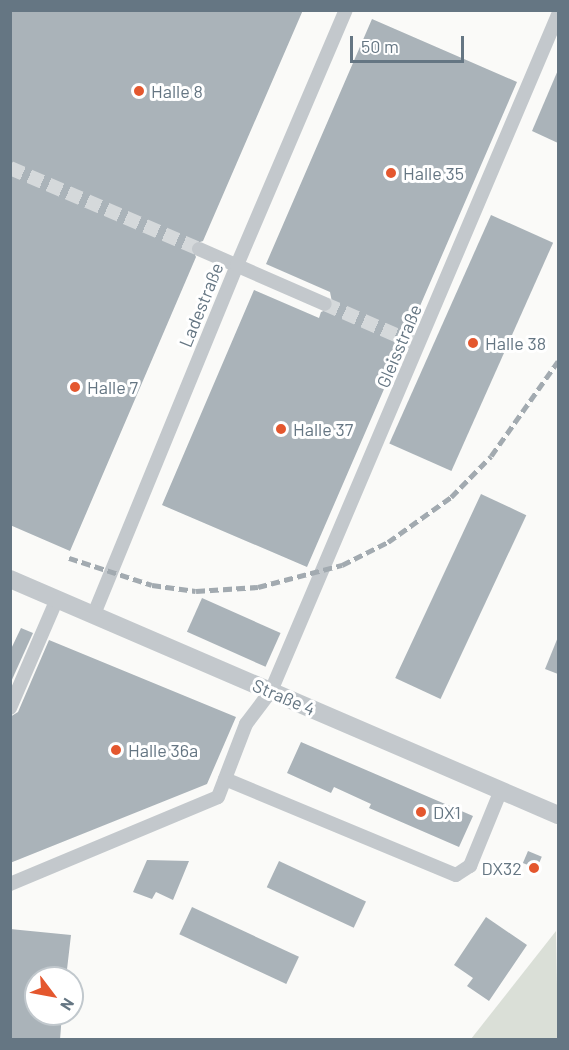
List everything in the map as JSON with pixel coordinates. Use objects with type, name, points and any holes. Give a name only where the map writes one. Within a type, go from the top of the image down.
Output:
[{"type":"street","name":"Ladestraße","points":[[94,614],[237,265],[346,10]]},
{"type":"street","name":"Gleisstraße","points":[[10,884],[218,797],[246,724],[271,691],[558,15]]},
{"type":"street","points":[[199,249],[325,304]]},
{"type":"street","name":"Straße 4","points":[[10,579],[558,814]]},
{"type":"street","points":[[10,708],[57,598]]},
{"type":"street","points":[[225,779],[456,875],[470,866],[501,790]]},
{"type":"shaded area","points":[[556,931],[558,1039],[471,1039]]},
{"type":"building","points":[[10,10],[303,10],[203,241],[191,245],[196,257],[70,551],[10,525]]},
{"type":"building","points":[[372,19],[517,82],[307,567],[162,505],[254,290],[319,318],[321,312],[333,307],[330,292],[266,264]]},
{"type":"building","points":[[558,70],[558,143],[532,131]]},
{"type":"building","name":"Halle 38","points":[[491,215],[553,243],[451,471],[389,443]]},
{"type":"building","points":[[481,494],[526,515],[441,699],[395,678]]},
{"type":"building","points":[[202,598],[281,633],[266,667],[187,632]]},
{"type":"building","points":[[21,628],[33,633],[10,684],[10,651]]},
{"type":"building","points":[[558,637],[558,674],[545,669]]},
{"type":"building","name":"Halle 36a","points":[[49,640],[236,717],[207,784],[10,863],[10,717],[18,712]]},
{"type":"building","points":[[301,742],[473,816],[459,847],[369,808],[371,804],[334,787],[331,793],[287,773]]},
{"type":"building","points":[[528,851],[542,857],[537,869],[523,863]]},
{"type":"building","points":[[147,860],[189,861],[173,900],[156,892],[152,899],[133,892]]},
{"type":"building","points":[[279,861],[366,902],[354,928],[267,887]]},
{"type":"building","points":[[192,907],[299,957],[286,984],[179,934]]},
{"type":"building","points":[[486,917],[527,945],[489,1001],[467,986],[473,978],[454,965]]},
{"type":"building","points":[[10,929],[71,935],[67,966],[24,966],[24,1026],[61,1026],[60,1040],[10,1040]]},
{"type":"tunnel","points":[[10,168],[199,249]]},
{"type":"tunnel","points":[[325,304],[419,345]]},
{"type":"railway","points":[[69,558],[152,585],[196,591],[258,587],[342,565],[388,542],[451,497],[491,456],[558,361]]},
{"type":"place","name":"Halle 8","points":[[139,91]]},
{"type":"place","name":"Halle 35","points":[[391,173]]},
{"type":"place","name":"Halle 38","points":[[473,343]]},
{"type":"place","name":"Halle 7","points":[[75,387]]},
{"type":"place","name":"Halle 37","points":[[281,429]]},
{"type":"place","name":"Halle 36a","points":[[116,750]]},
{"type":"place","name":"DX1","points":[[421,812]]},
{"type":"place","name":"DX32","points":[[534,868]]}]
